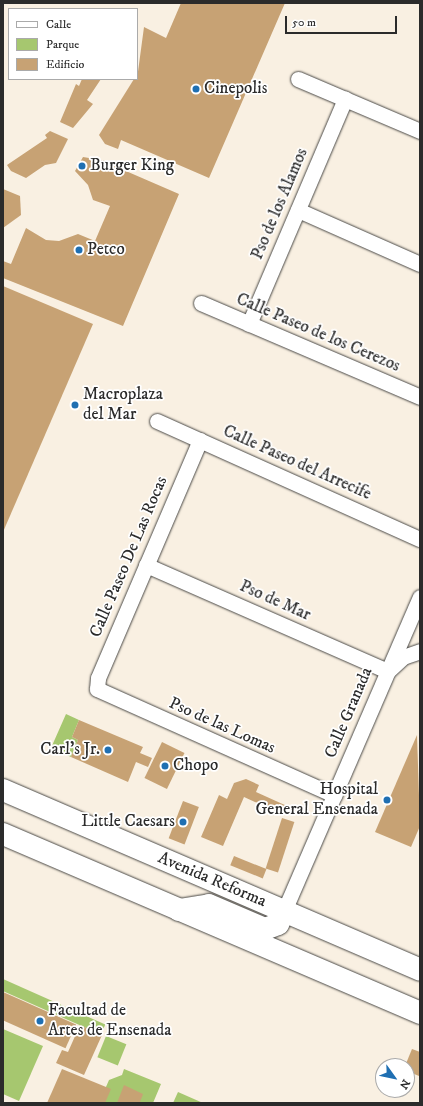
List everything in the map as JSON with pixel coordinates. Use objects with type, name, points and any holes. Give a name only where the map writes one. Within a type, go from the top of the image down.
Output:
[{"type":"highway","name":"Avenida Reforma","points":[[3,790],[420,970]]},
{"type":"highway","points":[[3,834],[420,1013]]},
{"type":"highway","points":[[179,910],[209,905],[265,928],[278,924],[284,911]]},
{"type":"street","points":[[298,79],[420,131]]},
{"type":"street","name":"Pso de los Alamos","points":[[249,324],[345,99]]},
{"type":"street","points":[[298,210],[420,264]]},
{"type":"street","name":"Calle Paseo de los Cerezos","points":[[201,303],[420,397]]},
{"type":"street","name":"Calle Paseo del Arrecife","points":[[157,421],[420,539]]},
{"type":"street","name":"Calle Paseo De Las Rocas","points":[[97,689],[98,678],[200,440]]},
{"type":"street","name":"Pso de Mar","points":[[146,565],[388,671]]},
{"type":"street","name":"Calle Granada","points":[[284,911],[420,597]]},
{"type":"street","points":[[388,671],[403,657],[420,651]]},
{"type":"street","name":"Pso de las Lomas","points":[[97,689],[334,795]]},
{"type":"green space","points":[[66,714],[79,720],[72,737],[78,740],[71,757],[51,748]]},
{"type":"green space","points":[[3,979],[105,1025],[101,1035],[3,991]]},
{"type":"green space","points":[[3,1029],[43,1046],[19,1101],[3,1094]]},
{"type":"green space","points":[[106,1036],[126,1044],[118,1066],[97,1057]]},
{"type":"green space","points":[[124,1069],[161,1084],[153,1103],[99,1103],[109,1080],[122,1075]]},
{"type":"green space","points":[[178,1092],[203,1103],[173,1103]]},
{"type":"building","name":"Cinepolis","points":[[181,3],[285,3],[209,178],[121,140],[118,149],[105,144],[99,135],[133,80],[138,80],[144,27],[166,38]]},
{"type":"building","points":[[82,80],[100,80],[87,100],[93,104],[73,128],[60,122],[76,84],[79,86]]},
{"type":"building","points":[[50,131],[68,139],[56,163],[45,165],[26,178],[11,171],[7,165],[47,138],[45,135]]},
{"type":"building","points":[[83,157],[113,162],[112,165],[179,194],[123,326],[3,278],[3,261],[11,264],[26,228],[46,240],[59,241],[78,234],[95,241],[110,206],[93,200],[88,185],[75,171]]},
{"type":"building","points":[[3,189],[20,196],[21,215],[3,228]]},
{"type":"building","points":[[3,286],[93,324],[3,532]]},
{"type":"building","name":"Carl's Jr.","points":[[79,720],[143,747],[140,753],[152,758],[148,767],[136,762],[128,782],[71,757],[78,740],[72,737]]},
{"type":"building","points":[[417,735],[420,826],[411,847],[375,832]]},
{"type":"building","name":"Chopo","points":[[162,742],[184,753],[167,789],[144,778]]},
{"type":"building","points":[[246,779],[259,785],[256,792],[287,806],[283,815],[244,797],[223,846],[201,837],[219,795],[227,799],[234,783]]},
{"type":"building","name":"Little Caesars","points":[[183,801],[199,807],[185,844],[169,838]]},
{"type":"building","points":[[282,818],[294,822],[278,872],[266,868]]},
{"type":"building","points":[[234,856],[266,869],[263,878],[230,865]]},
{"type":"building","name":"Facultad de Artes de Ensenada","points":[[3,992],[76,1025],[66,1048],[3,1020]]},
{"type":"building","points":[[80,1025],[102,1035],[84,1075],[56,1063],[62,1050],[68,1052]]},
{"type":"building","points":[[412,1049],[420,1052],[419,1076],[415,1074],[415,1058],[408,1058]]},
{"type":"building","points":[[62,1069],[111,1089],[105,1103],[47,1103]]},
{"type":"building","points":[[124,1085],[143,1094],[140,1102],[143,1103],[117,1103]]},
{"type":"place","name":"Cinepolis","points":[[196,89]]},
{"type":"place","name":"Burger King","points":[[82,166]]},
{"type":"place","name":"Petco","points":[[79,250]]},
{"type":"place","name":"Macroplaza del Mar","points":[[75,405]]},
{"type":"place","name":"Carl's Jr.","points":[[108,750]]},
{"type":"place","name":"Chopo","points":[[165,766]]},
{"type":"place","name":"Hospital General Ensenada","points":[[387,800]]},
{"type":"place","name":"Little Caesars","points":[[183,822]]},
{"type":"place","name":"Facultad de Artes de Ensenada","points":[[40,1021]]}]
